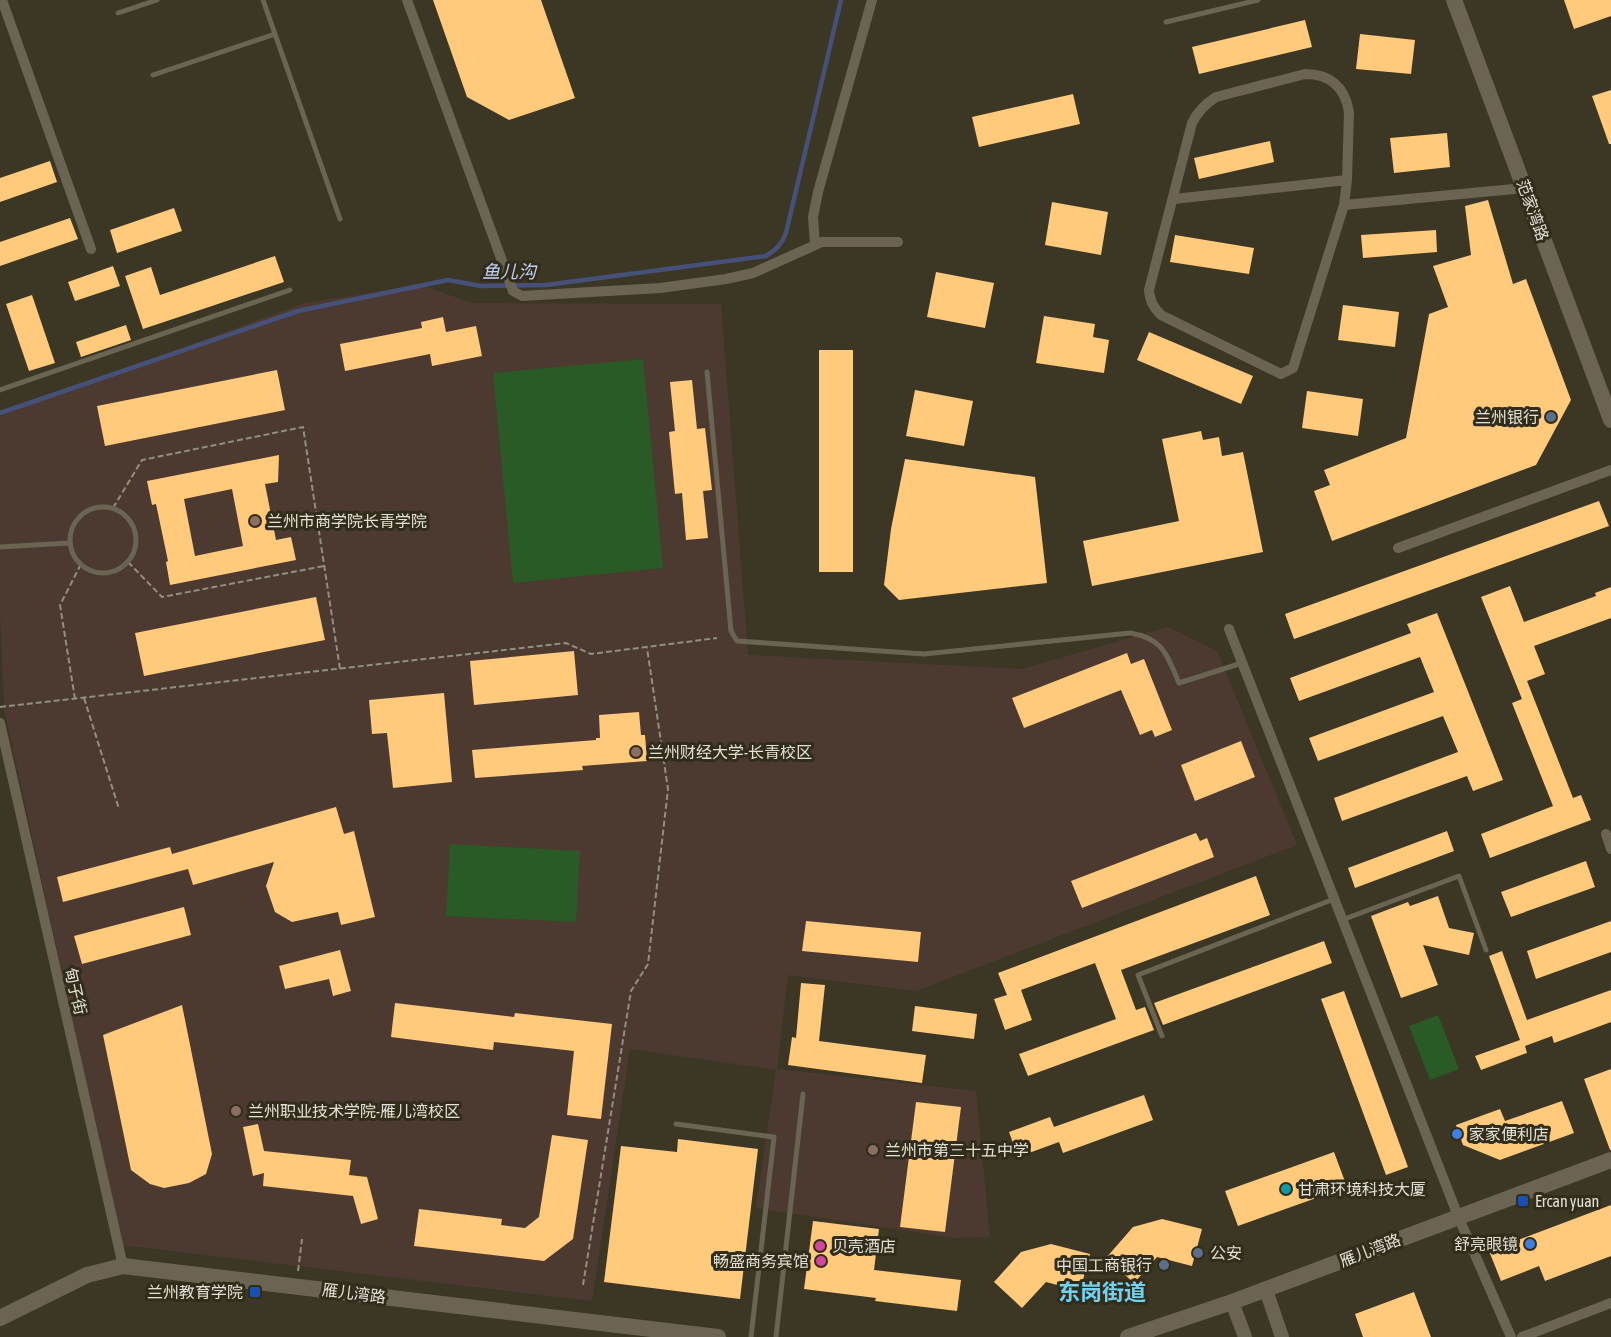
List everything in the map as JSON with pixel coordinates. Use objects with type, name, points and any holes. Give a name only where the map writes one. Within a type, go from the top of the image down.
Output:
[{"type":"main road","name":"范家湾路","points":[[1454,0],[1611,420]]},
{"type":"main road","name":"雁儿湾路","points":[[1128,1337],[1266,1290],[1611,1160]]},
{"type":"main road","name":"雁儿湾路","points":[[0,1318],[87,1275],[123,1266],[681,1335],[718,1337]]},
{"type":"street","points":[[2,0],[91,249]]},
{"type":"street","points":[[407,0],[506,273],[513,291],[522,296],[660,288],[726,279],[753,273],[822,242],[898,242]]},
{"type":"street","points":[[815,245],[813,218],[818,192],[872,0]]},
{"type":"street","points":[[1305,74],[1326,77],[1336,83],[1347,101],[1349,112],[1344,205],[1293,368],[1281,374],[1161,315],[1154,308],[1149,290],[1174,199],[1192,123],[1206,103],[1227,93],[1305,74]]},
{"type":"street","points":[[1174,199],[1347,180]]},
{"type":"street","points":[[1344,205],[1525,188]]},
{"type":"street","points":[[1398,548],[1611,470]]},
{"type":"street","points":[[1229,628],[1458,1216],[1511,1337]]},
{"type":"street","name":"甸子街","points":[[0,723],[123,1266]]},
{"type":"street","points":[[1606,834],[1611,849]]},
{"type":"street","points":[[1266,1290],[1282,1337]]},
{"type":"street","points":[[1232,1302],[1245,1337]]},
{"type":"street","points":[[1522,1337],[1611,1303]]},
{"type":"lane","points":[[118,13],[157,0]]},
{"type":"lane","points":[[263,0],[340,219]]},
{"type":"lane","points":[[1166,22],[1258,0]]},
{"type":"lane","points":[[153,75],[275,34]]},
{"type":"lane","points":[[0,390],[290,290]]},
{"type":"lane","points":[[707,372],[731,631],[737,641],[924,654],[1130,633],[1154,640],[1164,649],[1179,683],[1242,663]]},
{"type":"lane","points":[[100,507],[113,508],[125,515],[133,525],[136,538],[135,551],[128,562],[118,570],[105,574],[92,572],[81,566],[72,555],[69,543],[70,530],[77,518],[87,510],[100,507]]},
{"type":"lane","points":[[0,547],[69,543]]},
{"type":"lane","points":[[1342,920],[1458,876],[1486,950]]},
{"type":"lane","points":[[1162,1036],[1138,975],[1334,899]]},
{"type":"lane","points":[[776,1337],[803,1094]]},
{"type":"lane","points":[[676,1124],[774,1137],[751,1337]]},
{"type":"path","points":[[113,508],[142,460],[303,427],[340,669]]},
{"type":"path","points":[[128,562],[162,597],[324,566]]},
{"type":"path","points":[[75,699],[60,605],[81,566]]},
{"type":"path","points":[[0,707],[566,643],[591,654],[717,638]]},
{"type":"path","points":[[583,1285],[631,991],[648,964],[668,789],[647,647]]},
{"type":"path","points":[[84,698],[119,809]]},
{"type":"path","points":[[296,1286],[302,1239]]},
{"type":"shaded area","name":"兰州财经大学-长青校区","points":[[421,285],[472,303],[721,304],[748,655],[1022,669],[1168,627],[1217,651],[1297,845],[916,991],[788,975],[777,1069],[976,1091],[990,1237],[955,1238],[756,1208],[776,1070],[630,1049],[592,1301],[122,1245],[4,709],[0,614],[0,414],[305,303]]},
{"type":"green space","points":[[643,359],[663,568],[513,583],[493,373]]},
{"type":"green space","points":[[450,844],[580,851],[576,922],[446,916]]},
{"type":"green space","points":[[1438,1015],[1459,1069],[1430,1080],[1409,1026]]},
{"type":"building","points":[[433,0],[541,0],[575,98],[509,120],[467,97]]},
{"type":"building","points":[[1564,0],[1611,0],[1611,16],[1574,29]]},
{"type":"building","points":[[1305,20],[1312,47],[1199,74],[1192,47]]},
{"type":"building","points":[[1360,34],[1415,40],[1411,74],[1356,69]]},
{"type":"building","points":[[1611,90],[1611,144],[1609,144],[1592,96]]},
{"type":"building","points":[[1073,94],[1080,124],[979,147],[972,117]]},
{"type":"building","points":[[1447,133],[1450,167],[1394,173],[1390,138]]},
{"type":"building","points":[[1270,141],[1274,162],[1199,179],[1194,158]]},
{"type":"building","points":[[50,161],[57,182],[0,202],[0,178]]},
{"type":"building","points":[[1488,200],[1513,284],[1526,279],[1571,400],[1536,465],[1332,541],[1314,491],[1330,485],[1324,470],[1406,438],[1429,314],[1448,307],[1433,266],[1471,255],[1465,206]]},
{"type":"building","points":[[1052,202],[1108,212],[1101,255],[1045,245]]},
{"type":"building","points":[[174,208],[182,231],[117,253],[110,230]]},
{"type":"building","points":[[70,218],[78,239],[0,266],[0,242]]},
{"type":"building","points":[[1436,230],[1437,252],[1363,258],[1361,235]]},
{"type":"building","points":[[1175,235],[1254,248],[1249,274],[1170,262]]},
{"type":"building","points":[[275,256],[284,282],[143,329],[125,276],[151,267],[160,295]]},
{"type":"building","points":[[113,266],[120,286],[75,301],[68,282]]},
{"type":"building","points":[[936,272],[994,283],[985,328],[927,317]]},
{"type":"building","points":[[32,295],[55,363],[29,371],[6,304]]},
{"type":"building","points":[[1343,305],[1399,312],[1395,347],[1338,340]]},
{"type":"building","points":[[1044,316],[1095,324],[1093,337],[1109,340],[1104,373],[1036,363]]},
{"type":"building","points":[[443,317],[446,332],[476,326],[482,356],[432,366],[430,354],[345,371],[340,344],[422,328],[421,322]]},
{"type":"building","points":[[126,325],[131,340],[81,357],[76,342]]},
{"type":"building","points":[[1149,332],[1253,376],[1241,404],[1137,360]]},
{"type":"building","points":[[819,350],[853,350],[853,572],[819,572]]},
{"type":"building","points":[[277,370],[285,410],[105,446],[97,406]]},
{"type":"building","points":[[692,380],[697,429],[705,428],[712,490],[703,491],[708,538],[686,540],[682,493],[675,494],[669,432],[675,431],[670,382]]},
{"type":"building","points":[[915,390],[973,401],[964,446],[906,436]]},
{"type":"building","points":[[1307,391],[1363,399],[1358,436],[1302,428]]},
{"type":"building","points":[[1201,431],[1203,440],[1219,437],[1222,456],[1243,452],[1263,552],[1092,586],[1083,541],[1179,521],[1162,439]]},
{"type":"building","name":"兰州市商学院长青学院","points":[[279,455],[278,482],[265,484],[276,540],[291,537],[296,560],[170,585],[166,562],[168,561],[156,504],[152,505],[147,481]],"holes":[[[232,489],[243,546],[195,556],[184,499]]]},
{"type":"building","points":[[905,459],[1035,477],[1047,583],[899,600],[884,585],[891,529]]},
{"type":"building","points":[[1599,501],[1609,526],[1294,639],[1285,614]]},
{"type":"building","points":[[1510,586],[1524,622],[1596,596],[1595,593],[1611,587],[1611,618],[1534,646],[1545,674],[1527,681],[1573,798],[1581,795],[1591,820],[1490,858],[1481,834],[1553,806],[1512,703],[1522,699],[1481,597]]},
{"type":"building","points":[[316,597],[325,640],[144,676],[135,633]]},
{"type":"building","points":[[1437,613],[1503,780],[1473,791],[1467,776],[1342,821],[1334,798],[1458,752],[1443,716],[1318,761],[1309,738],[1434,692],[1420,657],[1299,701],[1290,678],[1411,633],[1407,624]]},
{"type":"building","points":[[574,651],[578,695],[474,705],[470,661]]},
{"type":"building","points":[[1127,653],[1131,664],[1144,659],[1172,730],[1155,737],[1152,730],[1140,735],[1121,690],[1024,728],[1012,698]]},
{"type":"building","points":[[444,693],[452,782],[393,788],[387,733],[372,734],[369,700]]},
{"type":"building","points":[[639,712],[641,735],[645,735],[647,761],[582,766],[583,770],[475,778],[472,750],[596,740],[600,738],[599,715]]},
{"type":"building","points":[[1241,741],[1255,777],[1195,801],[1181,765]]},
{"type":"building","points":[[336,807],[344,834],[354,831],[375,917],[341,925],[338,912],[292,922],[275,912],[266,886],[274,862],[193,885],[188,869],[63,902],[57,877],[170,847],[172,854]]},
{"type":"building","points":[[1447,831],[1454,851],[1355,888],[1348,868]]},
{"type":"building","points":[[1196,833],[1200,841],[1207,838],[1214,857],[1082,908],[1071,881]]},
{"type":"building","points":[[1586,861],[1595,887],[1511,917],[1501,892]]},
{"type":"building","points":[[1256,876],[1270,915],[1121,970],[1136,1010],[1145,1007],[1154,1030],[1028,1076],[1019,1054],[1116,1019],[1095,963],[1021,990],[1032,1020],[1005,1030],[994,999],[1007,995],[998,973]]},
{"type":"building","points":[[1438,896],[1449,928],[1474,933],[1469,955],[1423,945],[1438,985],[1401,998],[1371,916],[1408,902],[1410,906]]},
{"type":"building","points":[[184,907],[191,935],[82,964],[74,936]]},
{"type":"building","points":[[806,921],[921,932],[918,962],[802,951]]},
{"type":"building","points":[[1611,921],[1611,952],[1536,979],[1527,951]]},
{"type":"building","points":[[1324,941],[1332,963],[1163,1025],[1154,1003]]},
{"type":"building","points":[[340,950],[351,991],[333,996],[329,979],[285,989],[279,966]]},
{"type":"building","points":[[1502,951],[1527,1020],[1611,990],[1611,1022],[1554,1043],[1552,1036],[1525,1046],[1527,1053],[1481,1070],[1475,1056],[1520,1040],[1489,956]]},
{"type":"building","points":[[801,983],[825,985],[819,1041],[926,1055],[922,1083],[788,1065],[792,1037],[796,1038]]},
{"type":"building","points":[[1344,991],[1408,1167],[1386,1175],[1321,999]]},
{"type":"building","points":[[395,1003],[514,1017],[515,1013],[612,1024],[601,1119],[567,1115],[574,1051],[494,1042],[493,1050],[391,1037]]},
{"type":"building","points":[[182,1005],[212,1154],[206,1174],[189,1183],[164,1188],[150,1184],[131,1170],[103,1035]]},
{"type":"building","points":[[915,1006],[977,1014],[974,1039],[912,1031]]},
{"type":"building","points":[[1611,1069],[1611,1150],[1610,1150],[1584,1079]]},
{"type":"building","points":[[1144,1095],[1153,1120],[1063,1153],[1059,1142],[1018,1157],[1009,1132],[1050,1117],[1054,1127]]},
{"type":"building","points":[[1562,1101],[1574,1133],[1500,1160],[1463,1145],[1456,1125],[1500,1109],[1505,1121]]},
{"type":"building","points":[[916,1102],[961,1107],[945,1232],[900,1227]]},
{"type":"building","points":[[258,1124],[264,1151],[351,1160],[349,1175],[367,1177],[378,1219],[361,1224],[353,1196],[263,1186],[264,1173],[253,1176],[243,1127]]},
{"type":"building","points":[[552,1135],[588,1140],[573,1239],[544,1261],[414,1246],[419,1209],[502,1219],[501,1225],[525,1228],[539,1217]]},
{"type":"building","points":[[678,1139],[758,1149],[740,1299],[604,1282],[621,1146],[677,1152]]},
{"type":"building","name":"甘肃环境科技大厦","points":[[1334,1152],[1347,1187],[1238,1226],[1225,1191]]},
{"type":"building","points":[[1611,1205],[1611,1256],[1545,1281],[1539,1266],[1501,1281],[1489,1251]]},
{"type":"building","points":[[1162,1219],[1202,1229],[1192,1266],[1157,1257],[1134,1283],[1106,1258],[1133,1227]]},
{"type":"building","points":[[813,1221],[879,1229],[874,1270],[961,1280],[957,1311],[804,1289]]},
{"type":"building","points":[[1051,1244],[1090,1254],[1080,1291],[1046,1282],[1022,1308],[994,1282],[1021,1252]]},
{"type":"building","points":[[1414,1292],[1431,1337],[1363,1337],[1355,1314]]},
{"type":"waterway","name":"鱼儿沟","points":[[0,413],[298,311],[448,280],[481,286],[546,285],[766,256],[778,246],[786,233],[841,0]]},
{"type":"place","name":"兰州银行","points":[[1551,417]]},
{"type":"place","name":"兰州市商学院长青学院","points":[[255,521]]},
{"type":"place","name":"兰州财经大学-长青校区","points":[[636,752]]},
{"type":"place","name":"兰州职业技术学院-雁儿湾校区","points":[[236,1111]]},
{"type":"place","name":"家家便利店","points":[[1457,1134]]},
{"type":"place","name":"兰州市第三十五中学","points":[[873,1150]]},
{"type":"place","name":"甘肃环境科技大厦","points":[[1286,1189]]},
{"type":"place","name":"Ercan yuan","points":[[1523,1201]]},
{"type":"place","name":"舒亮眼镜","points":[[1530,1244]]},
{"type":"place","name":"贝壳酒店","points":[[820,1246]]},
{"type":"place","name":"公安","points":[[1198,1253]]},
{"type":"place","name":"畅盛商务宾馆","points":[[821,1261]]},
{"type":"place","name":"中国工商银行","points":[[1164,1265]]},
{"type":"place","name":"兰州教育学院","points":[[255,1292]]},
{"type":"district","name":"东岗街道","points":[[1102,1292]]}]
